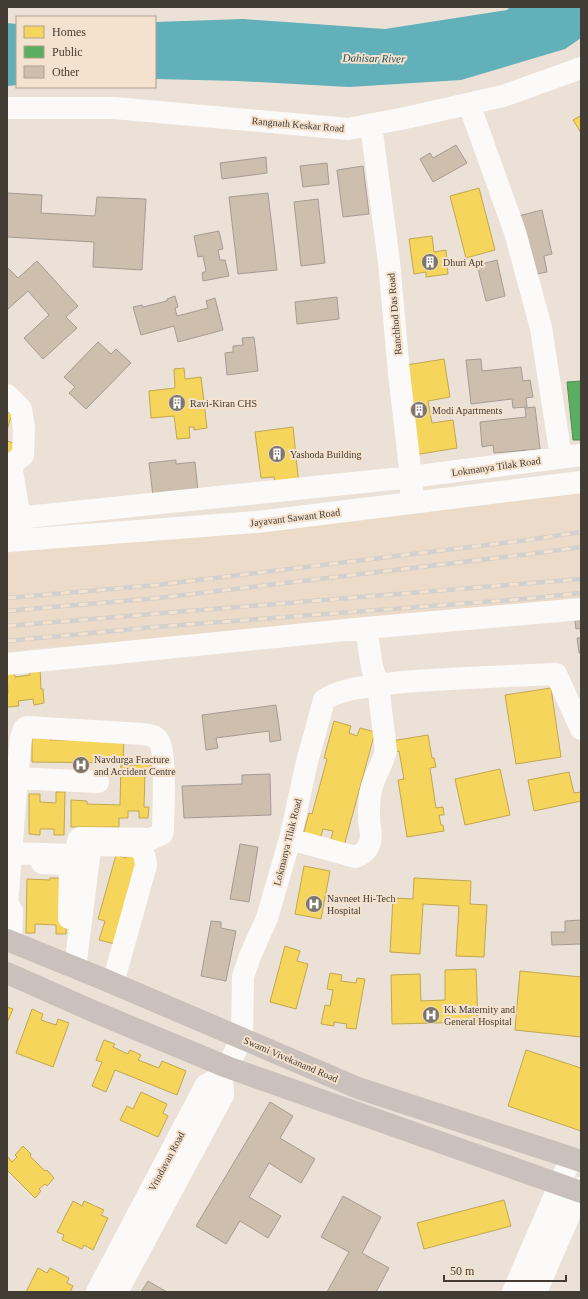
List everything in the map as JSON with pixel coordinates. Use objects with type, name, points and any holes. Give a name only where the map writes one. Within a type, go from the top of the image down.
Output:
[{"type":"main road","name":"Swami Vivekanand Road","points":[[9,940],[358,1088],[576,1159]]},
{"type":"main road","points":[[7,974],[95,1012],[225,1072],[348,1109],[575,1189]]},
{"type":"street","name":"Rangnath Keskar Road","points":[[7,108],[114,108],[348,129],[503,96],[581,68]]},
{"type":"street","points":[[469,104],[515,232],[541,328],[571,456]]},
{"type":"street","name":"Ranchhod Das Road","points":[[371,125],[389,262],[399,373],[412,477],[412,487],[407,504]]},
{"type":"street","points":[[7,395],[21,409],[24,428],[23,455],[9,466],[15,541]]},
{"type":"street","name":"Lokmanya Tilak Road","points":[[412,477],[571,456]]},
{"type":"street","points":[[14,518],[412,477]]},
{"type":"street","name":"Jayavant Sawant Road","points":[[15,541],[257,522],[581,482]]},
{"type":"street","points":[[7,664],[366,628],[581,609]]},
{"type":"street","points":[[290,839],[355,857],[367,850],[371,841],[369,820],[370,795],[377,771],[383,761],[386,751],[378,685],[372,667],[366,628]]},
{"type":"street","points":[[378,685],[434,680],[556,674],[581,729]]},
{"type":"street","name":"Lokmanya Tilak Road","points":[[242,1039],[243,977],[250,956],[267,918],[290,839],[307,762],[324,700],[331,695],[378,685]]},
{"type":"street","points":[[9,940],[12,910],[7,903],[17,778],[22,733],[24,729],[27,727],[151,735],[158,740],[162,750],[163,769],[162,834],[151,839],[80,838],[78,840],[75,854],[11,858]]},
{"type":"street","points":[[17,778],[98,782]]},
{"type":"street","points":[[72,966],[90,849],[97,845],[134,846],[142,850],[146,865],[113,984]]},
{"type":"street","points":[[11,858],[62,864],[68,867],[70,871],[72,966]]},
{"type":"street","name":"Vrindavan Road","points":[[97,1292],[206,1085],[225,1072],[242,1039]]},
{"type":"street","points":[[117,1292],[223,1095],[225,1072]]},
{"type":"street","points":[[348,1109],[358,1088]]},
{"type":"street","points":[[536,1292],[575,1189],[576,1159]]},
{"type":"street","points":[[513,1292],[575,1189]]},
{"type":"shaded area","points":[[581,493],[581,598],[365,621],[7,651],[7,553],[232,532]]},
{"type":"water","name":"Dahisar River","points":[[510,7],[581,7],[581,38],[565,49],[461,80],[349,87],[238,81],[156,79],[156,22],[243,19],[385,29],[507,10]]},
{"type":"water","points":[[7,23],[16,24],[16,85],[7,86]]},
{"type":"building: Homes","points":[[580,116],[581,118],[581,133],[573,120]]},
{"type":"building: Homes","points":[[479,188],[495,250],[466,258],[450,196]]},
{"type":"building: Homes","name":"Dhuri Apt","points":[[432,236],[434,252],[446,250],[448,274],[426,277],[426,272],[414,274],[409,239]]},
{"type":"building: Homes","name":"Modi Apartments","points":[[444,359],[450,397],[428,401],[432,423],[453,420],[457,448],[414,455],[400,366]]},
{"type":"building: Homes","name":"Ravi-Kiran CHS","points":[[184,368],[185,379],[201,377],[207,428],[194,430],[194,427],[189,427],[190,438],[177,439],[174,416],[151,418],[149,391],[175,388],[174,369]]},
{"type":"building: Homes","points":[[7,412],[12,414],[7,430]]},
{"type":"building: Homes","name":"Yashoda Building","points":[[293,427],[299,485],[276,489],[274,477],[261,478],[255,432]]},
{"type":"building: Homes","points":[[7,441],[17,444],[7,462]]},
{"type":"building: Homes","points":[[40,667],[41,689],[43,689],[44,703],[34,705],[33,699],[18,701],[19,706],[7,707],[7,671],[14,670],[15,677],[30,675],[29,668]]},
{"type":"building: Homes","points":[[551,688],[561,757],[516,764],[505,695]]},
{"type":"building: Homes","points":[[334,721],[351,726],[349,733],[357,736],[360,728],[375,732],[344,846],[330,843],[333,831],[323,829],[319,843],[302,839],[309,813],[312,814],[327,759],[324,758]]},
{"type":"building: Homes","points":[[32,735],[50,735],[50,740],[124,736],[123,763],[32,762]]},
{"type":"building: Homes","points":[[428,735],[432,758],[434,758],[436,767],[430,768],[436,808],[443,807],[444,815],[439,815],[444,831],[407,837],[398,780],[404,779],[399,751],[393,753],[391,741]]},
{"type":"building: Homes","points":[[140,762],[151,762],[151,773],[145,772],[144,807],[149,807],[148,818],[139,818],[139,811],[128,811],[128,818],[119,818],[119,827],[71,827],[71,800],[87,801],[87,804],[120,805],[121,765],[140,765]]},
{"type":"building: Homes","points":[[500,769],[510,815],[465,825],[455,779]]},
{"type":"building: Homes","points":[[569,772],[574,793],[581,792],[581,801],[534,811],[528,780]]},
{"type":"building: Homes","points":[[56,792],[65,792],[64,835],[54,835],[54,829],[40,829],[40,835],[29,834],[29,794],[40,794],[40,802],[56,803]]},
{"type":"building: Homes","points":[[127,852],[141,856],[115,944],[99,940],[105,921],[98,919],[116,855],[126,858]]},
{"type":"building: Homes","points":[[304,866],[330,871],[321,919],[295,914]]},
{"type":"building: Homes","points":[[50,878],[67,878],[66,934],[56,934],[56,925],[35,924],[35,933],[26,933],[27,879],[50,880]]},
{"type":"building: Homes","points":[[414,878],[471,881],[470,904],[487,905],[484,957],[456,956],[459,906],[423,904],[420,954],[390,952],[393,898],[413,899]]},
{"type":"building: Homes","points":[[285,946],[300,951],[297,961],[308,964],[296,1009],[270,1002]]},
{"type":"building: Homes","points":[[476,969],[478,1022],[392,1024],[391,975],[420,974],[421,1001],[445,1000],[445,970]]},
{"type":"building: Homes","points":[[520,971],[581,977],[581,1037],[515,1030]]},
{"type":"building: Homes","points":[[330,973],[342,975],[341,981],[356,983],[357,978],[365,979],[356,1029],[346,1028],[347,1024],[334,1022],[334,1026],[321,1024],[325,1005],[330,1006],[333,990],[327,989]]},
{"type":"building: Homes","points":[[7,1007],[13,1009],[7,1023]]},
{"type":"building: Homes","points":[[32,1009],[43,1014],[41,1020],[56,1025],[58,1019],[69,1023],[53,1067],[16,1053]]},
{"type":"building: Homes","points":[[104,1040],[115,1044],[113,1047],[128,1054],[130,1050],[141,1055],[138,1060],[159,1068],[162,1061],[186,1071],[177,1095],[115,1070],[106,1092],[92,1086],[102,1062],[96,1060]]},
{"type":"building: Homes","points":[[526,1050],[581,1068],[581,1131],[508,1106]]},
{"type":"building: Homes","points":[[141,1092],[167,1104],[163,1113],[168,1116],[158,1137],[120,1120],[127,1106],[133,1109]]},
{"type":"building: Homes","points":[[23,1146],[31,1154],[30,1156],[54,1178],[47,1186],[45,1184],[39,1189],[41,1191],[35,1198],[7,1170],[7,1156],[12,1162],[17,1157],[15,1155]]},
{"type":"building: Homes","points":[[504,1200],[511,1226],[424,1249],[417,1223]]},
{"type":"building: Homes","points":[[73,1201],[82,1206],[84,1201],[104,1210],[101,1215],[108,1218],[93,1250],[84,1245],[82,1249],[62,1240],[64,1235],[57,1232]]},
{"type":"building: Homes","points":[[38,1268],[47,1273],[50,1268],[69,1278],[67,1283],[73,1286],[70,1292],[26,1292]]},
{"type":"building: Public","points":[[581,381],[581,440],[573,440],[567,382]]},
{"type":"building: Other","points":[[456,145],[467,163],[433,182],[420,159],[430,153],[433,158]]},
{"type":"building: Other","points":[[266,157],[267,173],[222,179],[220,163]]},
{"type":"building: Other","points":[[327,163],[329,184],[303,187],[300,166]]},
{"type":"building: Other","points":[[363,166],[369,214],[343,217],[337,170]]},
{"type":"building: Other","points":[[7,193],[42,195],[41,213],[95,216],[97,197],[146,199],[142,270],[93,267],[94,242],[7,237]]},
{"type":"building: Other","points":[[268,193],[277,270],[238,274],[229,197]]},
{"type":"building: Other","points":[[318,199],[325,263],[301,266],[294,202]]},
{"type":"building: Other","points":[[542,210],[552,254],[544,256],[547,272],[532,275],[518,216]]},
{"type":"building: Other","points":[[219,231],[223,249],[218,250],[220,260],[225,260],[229,276],[203,281],[202,273],[206,271],[203,256],[198,257],[194,236]]},
{"type":"building: Other","points":[[497,260],[505,296],[486,301],[477,265]]},
{"type":"building: Other","points":[[37,261],[78,306],[66,317],[77,328],[43,359],[24,338],[49,315],[28,291],[7,310],[7,267],[18,278]]},
{"type":"building: Other","points":[[175,296],[178,307],[175,308],[177,316],[208,308],[206,301],[215,298],[223,330],[178,342],[174,326],[141,335],[133,307],[142,305],[143,307],[167,301],[167,299]]},
{"type":"building: Other","points":[[337,297],[339,319],[297,324],[295,302]]},
{"type":"building: Other","points":[[254,337],[258,371],[227,375],[225,353],[233,352],[233,346],[243,345],[242,338]]},
{"type":"building: Other","points":[[98,342],[111,354],[116,349],[131,363],[86,409],[69,393],[75,387],[64,377]]},
{"type":"building: Other","points":[[481,359],[482,371],[521,367],[523,381],[530,380],[533,397],[526,398],[527,407],[513,408],[512,399],[471,404],[466,360]]},
{"type":"building: Other","points":[[535,407],[540,449],[494,453],[493,445],[482,447],[480,422],[526,417],[525,408]]},
{"type":"building: Other","points":[[176,460],[176,464],[195,462],[198,491],[153,496],[149,463]]},
{"type":"building: Other","points":[[581,612],[581,638],[580,628],[576,629],[574,613]]},
{"type":"building: Other","points":[[577,638],[581,638],[581,653],[579,653]]},
{"type":"building: Other","points":[[276,705],[281,740],[270,742],[269,731],[216,738],[218,748],[206,750],[202,715]]},
{"type":"building: Other","points":[[270,774],[271,815],[184,818],[182,786],[242,784],[242,775]]},
{"type":"building: Other","points":[[240,844],[258,847],[249,902],[230,899]]},
{"type":"building: Other","points":[[581,920],[581,944],[552,945],[551,932],[565,932],[565,921]]},
{"type":"building: Other","points":[[211,921],[221,922],[221,928],[236,931],[226,981],[201,976]]},
{"type":"building: Other","points":[[270,1102],[293,1116],[280,1138],[315,1159],[301,1183],[269,1163],[249,1197],[281,1216],[268,1238],[240,1221],[226,1244],[196,1226]]},
{"type":"building: Other","points":[[343,1196],[381,1217],[362,1253],[389,1268],[376,1292],[327,1292],[349,1252],[321,1237]]},
{"type":"building: Other","points":[[148,1281],[167,1292],[141,1292]]},
{"type":"railway","points":[[7,598],[157,585],[528,540],[581,532]]},
{"type":"railway","points":[[7,611],[158,598],[581,547]]},
{"type":"railway","points":[[7,626],[581,579]]},
{"type":"railway","points":[[7,641],[155,627],[535,598],[581,593]]},
{"type":"place","name":"Dhuri Apt","points":[[430,262]]},
{"type":"place","name":"Ravi-Kiran CHS","points":[[177,403]]},
{"type":"place","name":"Modi Apartments","points":[[419,410]]},
{"type":"place","name":"Yashoda Building","points":[[277,454]]},
{"type":"place","name":"Navdurga Fracture and Accident Centre","points":[[81,765]]},
{"type":"place","name":"Navneet Hi-Tech Hospital","points":[[314,904]]},
{"type":"place","name":"Kk Maternity and General Hospital","points":[[431,1015]]}]
